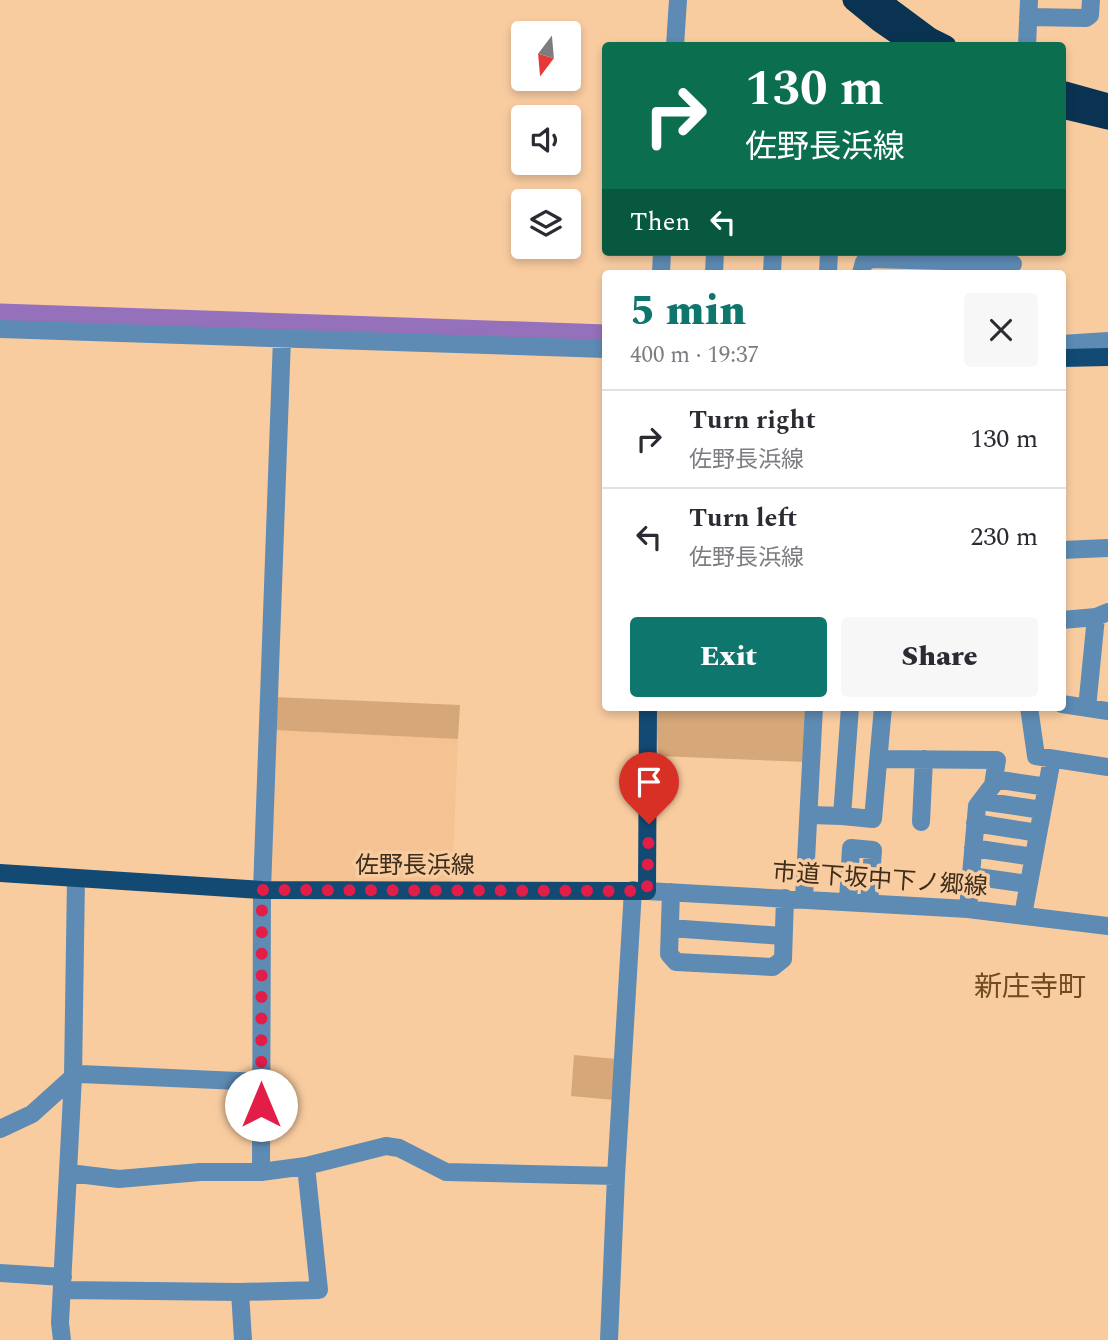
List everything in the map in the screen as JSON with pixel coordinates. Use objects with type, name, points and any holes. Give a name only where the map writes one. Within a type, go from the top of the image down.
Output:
[{"type":"highway","points":[[853,0],[909,42]]},
{"type":"highway","points":[[879,0],[938,42]]},
{"type":"highway","points":[[1066,93],[1108,104]]},
{"type":"highway","points":[[1066,109],[1108,120]]},
{"type":"main road","points":[[1066,358],[1108,357]]},
{"type":"main road","points":[[640,890],[648,711]]},
{"type":"main road","name":"佐野長浜線","points":[[0,873],[262,890],[640,890]]},
{"type":"street","points":[[676,42],[678,0]]},
{"type":"street","points":[[1027,42],[1028,8],[1086,18],[1090,15],[1091,0]]},
{"type":"street","points":[[862,270],[864,262],[872,259],[980,268],[1013,263]]},
{"type":"street","points":[[0,329],[602,349]]},
{"type":"street","points":[[261,1172],[262,890],[282,338]]},
{"type":"street","points":[[1066,344],[1108,341]]},
{"type":"street","points":[[1066,550],[1108,548]]},
{"type":"street","points":[[1066,620],[1102,615],[1087,708]]},
{"type":"street","points":[[1066,705],[1108,711]]},
{"type":"street","points":[[804,898],[814,711]]},
{"type":"street","points":[[842,816],[850,711]]},
{"type":"street","points":[[810,816],[873,819],[883,711]]},
{"type":"street","points":[[1030,711],[1036,757],[1108,767]]},
{"type":"street","points":[[879,759],[997,760],[993,785],[977,806],[968,909]]},
{"type":"street","points":[[921,822],[924,759]]},
{"type":"street","points":[[1023,915],[1052,760]]},
{"type":"street","points":[[994,779],[1047,787]]},
{"type":"street","points":[[981,801],[1042,810]]},
{"type":"street","points":[[975,823],[1038,833]]},
{"type":"street","points":[[848,901],[851,848],[873,849],[869,902]]},
{"type":"street","points":[[973,848],[1033,858]]},
{"type":"street","points":[[971,876],[1028,884]]},
{"type":"street","points":[[62,1340],[60,1323],[73,1077],[76,878]]},
{"type":"street","points":[[609,1340],[616,1176],[640,890]]},
{"type":"street","name":"市道下坂中下ノ郷線","points":[[640,890],[968,909],[1108,926]]},
{"type":"street","points":[[671,892],[668,954],[676,962],[727,967],[773,968],[783,959],[785,898]]},
{"type":"street","points":[[670,928],[783,936]]},
{"type":"street","points":[[0,1129],[32,1114],[80,1073],[261,1082]]},
{"type":"street","points":[[69,1173],[119,1179],[200,1172],[261,1172],[306,1166],[386,1146],[398,1148],[446,1172],[616,1176]]},
{"type":"street","points":[[0,1273],[63,1283],[240,1292],[319,1290],[306,1166]]},
{"type":"street","points":[[240,1292],[243,1340]]},
{"type":"shaded area","points":[[274,697],[460,705],[458,739],[272,730]]},
{"type":"shaded area","points":[[656,711],[809,711],[807,762],[658,756]]},
{"type":"shaded area","points":[[272,730],[458,739],[452,883],[267,884]]},
{"type":"shaded area","points":[[574,1055],[616,1059],[614,1100],[571,1096]]},
{"type":"waterway","points":[[0,313],[602,334]]},
{"type":"district","name":"新庄寺町","points":[[1030,987]]},
{"type":"route","points":[[261,1105],[262,890],[647,891],[649,824]]}]
